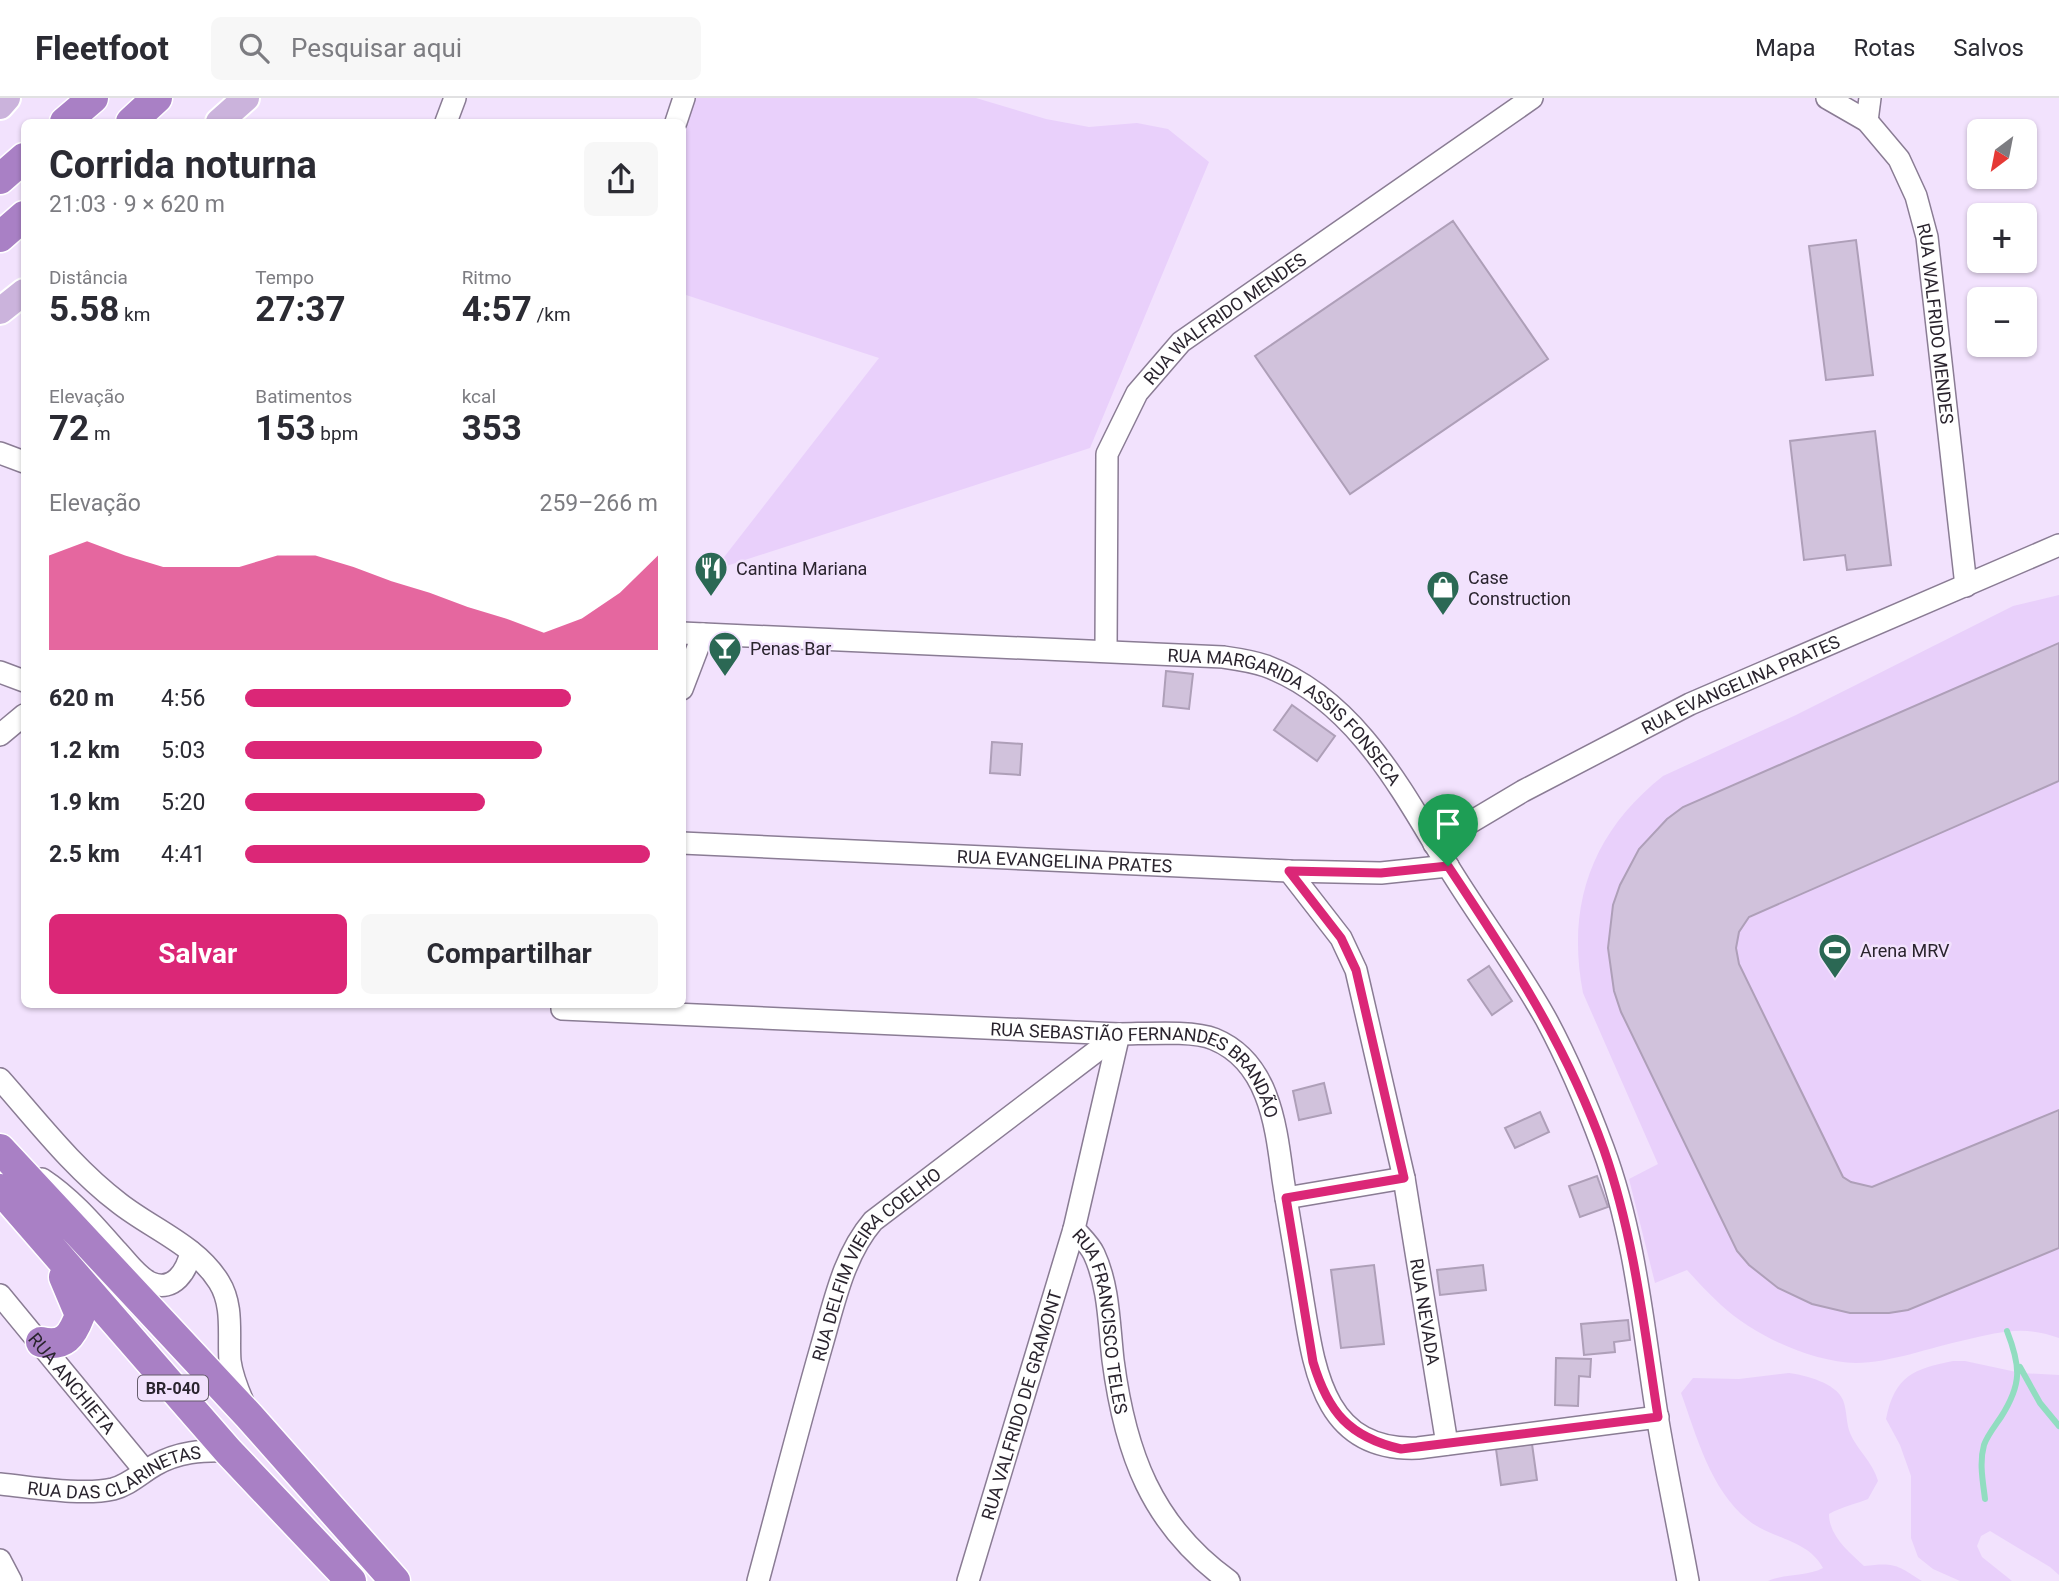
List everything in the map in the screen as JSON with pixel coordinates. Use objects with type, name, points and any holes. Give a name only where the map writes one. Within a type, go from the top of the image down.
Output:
[{"type":"highway","points":[[68,119],[93,98]]},
{"type":"highway","points":[[134,119],[157,98]]},
{"type":"highway","points":[[0,179],[21,161]]},
{"type":"highway","points":[[0,237],[21,219]]},
{"type":"highway","name":"BR-040","points":[[4,1154],[249,1416],[395,1581]]},
{"type":"highway","name":"BR-040","points":[[0,1189],[228,1451],[351,1581]]},
{"type":"highway","points":[[41,1342],[54,1345],[65,1340],[74,1332],[80,1315],[50,1248]]},
{"type":"main road","points":[[0,106],[7,98]]},
{"type":"main road","points":[[222,119],[246,98]]},
{"type":"main road","points":[[0,312],[21,294]]},
{"type":"street","points":[[447,119],[455,98]]},
{"type":"street","points":[[677,119],[684,98]]},
{"type":"street","name":"RUA WALFRIDO MENDES","points":[[1107,650],[1107,454],[1137,393],[1181,342],[1532,98]]},
{"type":"street","name":"RUA WALFRIDO MENDES","points":[[1827,98],[1867,121],[1899,159],[1916,196],[1927,237],[1966,586]]},
{"type":"street","points":[[1867,121],[1870,98]]},
{"type":"street","points":[[0,453],[21,461]]},
{"type":"street","name":"RUA EVANGELINA PRATES","points":[[1434,844],[1523,791],[1690,704],[2059,545]]},
{"type":"street","points":[[686,670],[693,634]]},
{"type":"street","name":"RUA MARGARIDA ASSIS FONSECA","points":[[693,634],[1223,657],[1265,666],[1300,683],[1318,694],[1352,725],[1404,794],[1546,1020],[1604,1150],[1636,1274],[1658,1417],[1688,1581]]},
{"type":"street","points":[[0,672],[21,680]]},
{"type":"street","points":[[0,736],[21,718]]},
{"type":"street","name":"RUA EVANGELINA PRATES","points":[[686,843],[1289,871],[1381,873],[1448,866]]},
{"type":"street","name":"RUA NEVADA","points":[[1289,871],[1341,938],[1356,970],[1404,1178],[1447,1444]]},
{"type":"street","name":"RUA SEBASTIÃO FERNANDES BRANDÃO","points":[[584,1008],[1119,1034],[1196,1035],[1214,1039],[1252,1067],[1264,1088],[1276,1129],[1313,1362],[1328,1403],[1341,1418],[1372,1441],[1401,1449],[1658,1417]]},
{"type":"street","name":"RUA FRANCISCO TELES","points":[[1119,1034],[1074,1229],[1093,1252],[1103,1279],[1117,1390],[1127,1432],[1145,1485],[1200,1572],[1229,1581]]},
{"type":"street","name":"RUA DELFIM VIEIRA COELHO","points":[[758,1581],[814,1375],[855,1243],[873,1221],[1119,1034]]},
{"type":"street","points":[[0,1079],[77,1167],[119,1203],[191,1252],[220,1284],[228,1303],[233,1379],[249,1416]]},
{"type":"street","points":[[4,1154],[71,1201],[138,1273],[152,1284],[160,1286],[177,1280],[184,1272],[191,1252]]},
{"type":"street","points":[[1286,1198],[1404,1178]]},
{"type":"street","name":"RUA VALFRIDO DE GRAMONT","points":[[968,1581],[1074,1229]]},
{"type":"street","name":"RUA ANCHIETA","points":[[0,1295],[145,1471]]},
{"type":"street","name":"RUA DAS CLARINETAS","points":[[0,1484],[95,1492],[115,1489],[157,1463],[179,1455],[200,1450],[228,1451]]},
{"type":"street","points":[[0,1560],[11,1581]]},
{"type":"shaded area","points":[[695,98],[976,98],[1046,119],[1089,127],[1137,123],[1168,129],[1209,162],[1090,448],[714,570],[879,358],[686,295],[686,124]]},
{"type":"shaded area","name":"Arena MRV","points":[[2059,595],[2059,1338],[2034,1332],[2001,1332],[1869,1362],[1820,1358],[1784,1345],[1749,1327],[1712,1297],[1687,1270],[1655,1283],[1629,1179],[1658,1164],[1583,993],[1578,930],[1582,900],[1590,873],[1602,846],[1618,821],[1638,798],[1663,776],[1796,715],[2013,606]]},
{"type":"shaded area","points":[[1953,1361],[2021,1373],[2059,1375],[2059,1575],[1990,1531],[1981,1536],[1977,1546],[1982,1557],[2012,1581],[1960,1581],[1933,1569],[1918,1557],[1911,1538],[1911,1476],[1900,1445],[1886,1419],[1895,1392],[1908,1376],[1927,1367]]},
{"type":"shaded area","points":[[1789,1373],[1819,1381],[1839,1394],[1843,1400],[1850,1433],[1878,1481],[1868,1499],[1829,1514],[1836,1536],[1864,1566],[1895,1566],[1922,1581],[1768,1581],[1823,1568],[1808,1551],[1757,1526],[1735,1507],[1714,1478],[1681,1393],[1693,1378],[1739,1379]]},
{"type":"building","points":[[1453,221],[1548,359],[1350,494],[1255,356]]},
{"type":"building","points":[[1856,240],[1873,375],[1826,380],[1809,246]]},
{"type":"building","points":[[1875,431],[1891,565],[1847,570],[1845,555],[1804,560],[1790,441]]},
{"type":"building","name":"Arena MRV","points":[[2059,643],[2059,781],[1749,917],[1739,932],[1736,948],[1739,964],[1843,1177],[1851,1182],[1872,1187],[2059,1110],[2059,1248],[1908,1310],[1850,1313],[1812,1304],[1778,1288],[1749,1265],[1737,1251],[1621,1012],[1614,991],[1608,948],[1613,905],[1620,885],[1639,849],[1667,819],[1683,807]]},
{"type":"building","points":[[1166,671],[1193,674],[1189,709],[1163,706]]},
{"type":"building","points":[[1292,705],[1335,736],[1317,761],[1274,730]]},
{"type":"building","points":[[992,742],[1022,744],[1020,775],[990,773]]},
{"type":"building","points":[[1489,966],[1512,1001],[1492,1015],[1468,980]]},
{"type":"building","points":[[1324,1083],[1331,1113],[1299,1120],[1293,1091]]},
{"type":"building","points":[[1540,1112],[1549,1132],[1515,1148],[1505,1128]]},
{"type":"building","points":[[1597,1176],[1608,1207],[1580,1217],[1569,1186]]},
{"type":"building","points":[[1374,1265],[1384,1344],[1341,1348],[1331,1270]]},
{"type":"building","points":[[1483,1265],[1486,1290],[1440,1295],[1437,1270]]},
{"type":"building","points":[[1628,1320],[1630,1340],[1614,1342],[1615,1352],[1584,1355],[1581,1324]]},
{"type":"building","points":[[1556,1358],[1591,1359],[1590,1377],[1579,1376],[1578,1406],[1555,1405]]},
{"type":"building","points":[[1532,1444],[1537,1480],[1501,1485],[1496,1449]]},
{"type":"waterway","points":[[1985,1499],[1982,1466],[1984,1445],[2008,1405],[2016,1385],[2017,1365],[2007,1331]]},
{"type":"waterway","points":[[2020,1367],[2040,1403],[2059,1426]]},
{"type":"place","name":"Cantina Mariana","points":[[711,598]]},
{"type":"place","name":"Case Construction","points":[[1443,617]]},
{"type":"place","name":"Penas Bar","points":[[725,678]]},
{"type":"place","name":"Arena MRV","points":[[1835,980]]},
{"type":"route","points":[[1448,866],[1546,1020],[1604,1150],[1636,1274],[1658,1417],[1401,1449],[1372,1441],[1356,1431],[1328,1403],[1319,1381],[1313,1362],[1286,1198],[1404,1178],[1356,970],[1341,938],[1289,871],[1381,873],[1448,866]]}]
